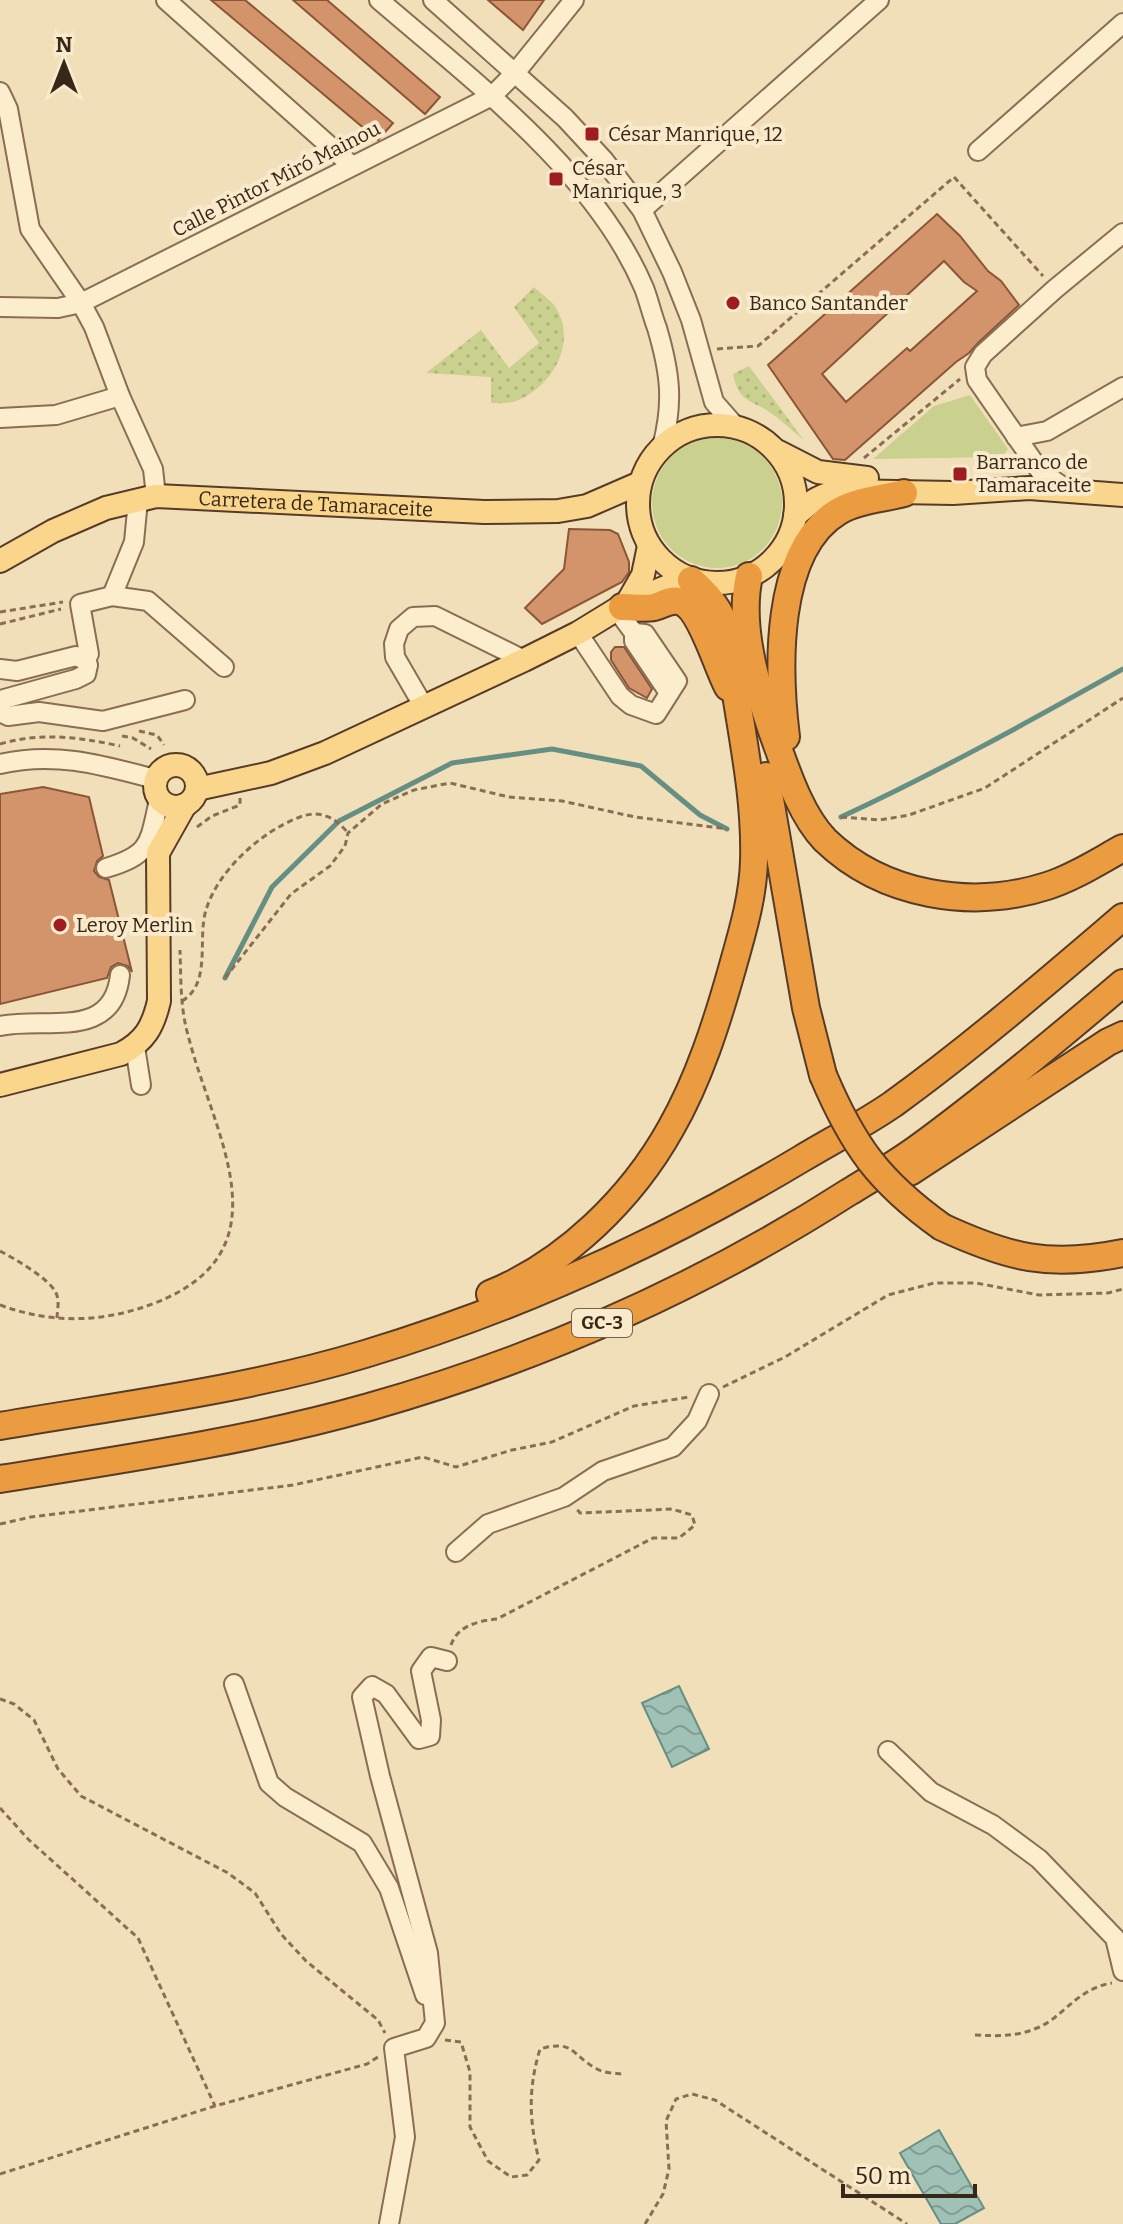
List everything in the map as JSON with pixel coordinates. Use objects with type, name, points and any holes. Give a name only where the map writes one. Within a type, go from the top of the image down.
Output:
[{"type":"highway","points":[[794,792],[782,705],[780,657],[782,629],[798,565],[811,537],[823,522],[839,511],[856,503],[904,493]]},
{"type":"highway","points":[[364,1354],[409,1326],[502,1289],[543,1266],[578,1240],[646,1167],[671,1128],[695,1080],[726,993],[747,915],[754,865],[746,615],[749,576]]},
{"type":"highway","points":[[690,579],[718,607],[749,700],[806,1008],[823,1075],[839,1111],[862,1150],[885,1180],[913,1206],[942,1227],[986,1247],[1031,1260],[1084,1261],[1123,1253]]},
{"type":"highway","points":[[622,607],[653,607],[671,600],[688,605],[697,617],[723,678],[749,700],[794,792],[824,838],[866,871],[904,887],[954,898],[1001,897],[1049,886],[1123,848]]},
{"type":"highway","points":[[732,649],[755,724]]},
{"type":"highway","name":"GC-3","points":[[0,1426],[269,1379],[364,1354],[478,1316],[586,1271],[679,1228],[891,1105],[1000,1022],[1123,917]]},
{"type":"highway","name":"GC-3","points":[[0,1479],[227,1442],[369,1407],[501,1365],[578,1335],[723,1265],[809,1218],[916,1150],[1038,1055],[1123,983]]},
{"type":"highway","points":[[578,1335],[728,1282],[933,1159],[1123,1035]]},
{"type":"main road","points":[[690,579],[657,557],[649,546],[639,518],[637,501],[648,465],[662,447],[693,429],[736,427],[752,433],[818,472],[952,484],[975,490]]},
{"type":"main road","points":[[0,1085],[97,1061],[135,1047],[148,1035],[159,1001],[158,853],[191,797],[194,775],[177,764],[163,768],[157,790],[172,807],[191,797],[241,778],[296,765],[524,660],[622,607],[690,579],[713,581],[749,576],[769,564],[784,546],[795,516],[792,479],[775,449]]},
{"type":"main road","name":"Carretera de Tamaraceite","points":[[0,561],[53,531],[106,508],[147,498],[484,512],[558,511],[587,506],[640,483]]},
{"type":"main road","points":[[795,516],[815,498],[843,491],[953,493],[1066,489],[1123,495]]},
{"type":"main road","points":[[622,607],[643,575],[649,546]]},
{"type":"street","points":[[166,0],[351,165]]},
{"type":"street","points":[[379,0],[536,137],[612,232],[644,288],[666,359],[670,383],[669,415],[662,447]]},
{"type":"street","points":[[433,0],[565,118],[603,159],[642,210],[672,272],[714,402],[736,427]]},
{"type":"street","points":[[515,73],[574,0]]},
{"type":"street","points":[[642,210],[879,0]]},
{"type":"street","points":[[978,151],[1123,23]]},
{"type":"street","name":"Calle Pintor Miró Mainou","points":[[81,303],[492,96],[515,73]]},
{"type":"street","points":[[0,92],[8,109],[30,229],[94,327],[120,396],[153,469],[134,542],[112,596]]},
{"type":"street","points":[[1066,489],[1040,471],[977,380],[975,367],[983,354],[1123,233]]},
{"type":"street","points":[[0,307],[58,308],[81,303]]},
{"type":"street","points":[[1016,437],[1047,431],[1123,387]]},
{"type":"street","points":[[1,424],[56,415],[120,396]]},
{"type":"street","points":[[85,660],[89,654],[80,604],[112,596],[148,601],[224,667]]},
{"type":"street","points":[[578,633],[610,683],[631,705],[656,714],[677,681],[645,634],[634,633],[622,607]]},
{"type":"street","points":[[424,707],[395,657],[394,644],[399,629],[413,617],[435,616],[524,660]]},
{"type":"street","points":[[0,669],[17,671],[76,656],[88,665],[86,674],[76,679],[0,702]]},
{"type":"street","points":[[0,712],[8,716],[39,712],[103,721],[185,700]]},
{"type":"street","points":[[0,764],[33,757],[54,757],[157,790],[148,845],[135,858],[108,874],[131,873],[158,853]]},
{"type":"street","points":[[0,1026],[17,1022],[61,1024],[92,1018],[110,1004],[119,991],[120,975]]},
{"type":"street","points":[[135,1047],[141,1085]]},
{"type":"street","points":[[456,1552],[488,1524],[564,1497],[603,1471],[673,1447],[697,1421],[709,1394]]},
{"type":"street","points":[[430,2030],[428,1953],[362,1697],[372,1686],[386,1694],[419,1739],[430,1736],[431,1720],[421,1671],[431,1657],[447,1661]]},
{"type":"street","points":[[234,1684],[269,1783],[285,1797],[362,1843],[389,1888],[430,2030]]},
{"type":"street","points":[[888,1751],[931,1792],[993,1825],[1039,1859],[1115,1938],[1119,1977]]},
{"type":"street","points":[[389,2224],[405,2137],[394,2048],[430,2030]]},
{"type":"path","points":[[700,351],[758,346],[954,177],[1055,289]]},
{"type":"path","points":[[863,478],[864,457],[975,367]]},
{"type":"path","points":[[0,612],[79,598],[80,604],[0,624]]},
{"type":"path","points":[[841,817],[880,820],[909,815],[985,788],[1123,698]]},
{"type":"path","points":[[0,744],[52,735],[120,746]]},
{"type":"path","points":[[157,735],[164,745]]},
{"type":"path","points":[[195,828],[212,816],[240,805],[241,778]]},
{"type":"path","points":[[225,978],[291,894],[330,866],[345,846],[348,833],[382,804],[414,790],[450,783],[509,797],[562,801],[635,817],[727,829]]},
{"type":"path","points":[[159,1001],[182,1001],[192,995],[200,982],[205,911],[216,886],[238,860],[278,825],[305,815],[325,815],[339,821],[348,833]]},
{"type":"path","points":[[0,1305],[57,1319],[106,1318],[133,1312],[171,1297],[194,1283],[210,1267],[229,1236],[234,1196],[210,1100],[187,1032],[182,1001],[180,941]]},
{"type":"path","points":[[0,1251],[55,1290],[57,1319]]},
{"type":"path","points":[[0,1524],[31,1517],[293,1485],[423,1457],[456,1467],[552,1442],[634,1406],[709,1394],[785,1357],[888,1295],[934,1283],[976,1283],[1039,1295],[1108,1293],[1123,1289]]},
{"type":"path","points":[[447,1661],[452,1639],[473,1622],[497,1619],[653,1538],[679,1538],[695,1525],[692,1515],[672,1509],[580,1513],[564,1497]]},
{"type":"path","points":[[0,1699],[14,1704],[34,1720],[58,1769],[81,1796],[228,1873],[255,1893],[281,1934],[306,1961],[378,2020],[394,2048],[367,2064],[215,2106],[0,2174]]},
{"type":"path","points":[[0,1808],[29,1840],[138,1938],[215,2106]]},
{"type":"path","points":[[975,2035],[1012,2036],[1040,2028],[1078,1996],[1119,1977]]},
{"type":"path","points":[[430,2030],[461,2042],[470,2072],[470,2127],[488,2161],[511,2177],[527,2175],[539,2160],[531,2128],[531,2077],[540,2049],[557,2044],[570,2049],[598,2070],[622,2074]]},
{"type":"path","points":[[645,2224],[663,2194],[669,2169],[666,2121],[676,2099],[692,2094],[715,2100],[907,2224]]},
{"type":"green space","points":[[534,287],[553,304],[564,332],[558,360],[541,385],[516,401],[491,403],[491,377],[426,373],[481,330],[509,368],[539,343],[514,307]]},
{"type":"green space","points":[[749,366],[803,439],[739,391],[733,374]]},
{"type":"green space","points":[[970,395],[1008,449],[1002,457],[873,459],[934,406]]},
{"type":"green space","points":[[717,438],[742,443],[763,457],[777,478],[782,503],[777,528],[763,549],[742,563],[717,568],[692,563],[671,549],[657,528],[652,503],[657,478],[671,457],[692,443]]},
{"type":"water","points":[[679,1686],[709,1749],[672,1767],[642,1703]]},
{"type":"water","points":[[939,2130],[984,2208],[955,2224],[941,2224],[900,2153]]},
{"type":"building","points":[[211,0],[245,0],[393,123],[378,140]]},
{"type":"building","points":[[293,0],[327,0],[440,97],[425,114]]},
{"type":"building","points":[[488,0],[544,0],[523,30]]},
{"type":"building","points":[[937,214],[960,236],[988,271],[1001,281],[1019,305],[969,353],[845,460],[833,459],[768,365]],"holes":[[[944,261],[977,291],[910,351],[907,348],[846,402],[822,374]]]},
{"type":"building","points":[[569,529],[610,530],[618,534],[629,562],[629,572],[622,582],[542,624],[525,608],[564,569]]},
{"type":"building","points":[[615,647],[624,647],[652,689],[647,698],[629,688],[611,660]]},
{"type":"building","name":"Leroy Merlin","points":[[43,787],[89,797],[103,856],[97,861],[94,871],[99,877],[109,880],[132,972],[128,966],[118,963],[111,967],[107,978],[0,1004],[0,794]]},
{"type":"waterway","name":"Barranco de Tamaraceite","points":[[841,817],[948,764],[1123,669]]},
{"type":"waterway","points":[[225,978],[272,887],[339,821],[452,763],[552,749],[641,766],[700,815],[727,829]]},
{"type":"place","name":"César Manrique, 12","points":[[592,134]]},
{"type":"place","name":"César Manrique, 3","points":[[556,179]]},
{"type":"place","name":"Banco Santander","points":[[733,303]]},
{"type":"place","name":"Barranco de Tamaraceite","points":[[960,474]]},
{"type":"place","name":"Leroy Merlin","points":[[60,925]]}]
